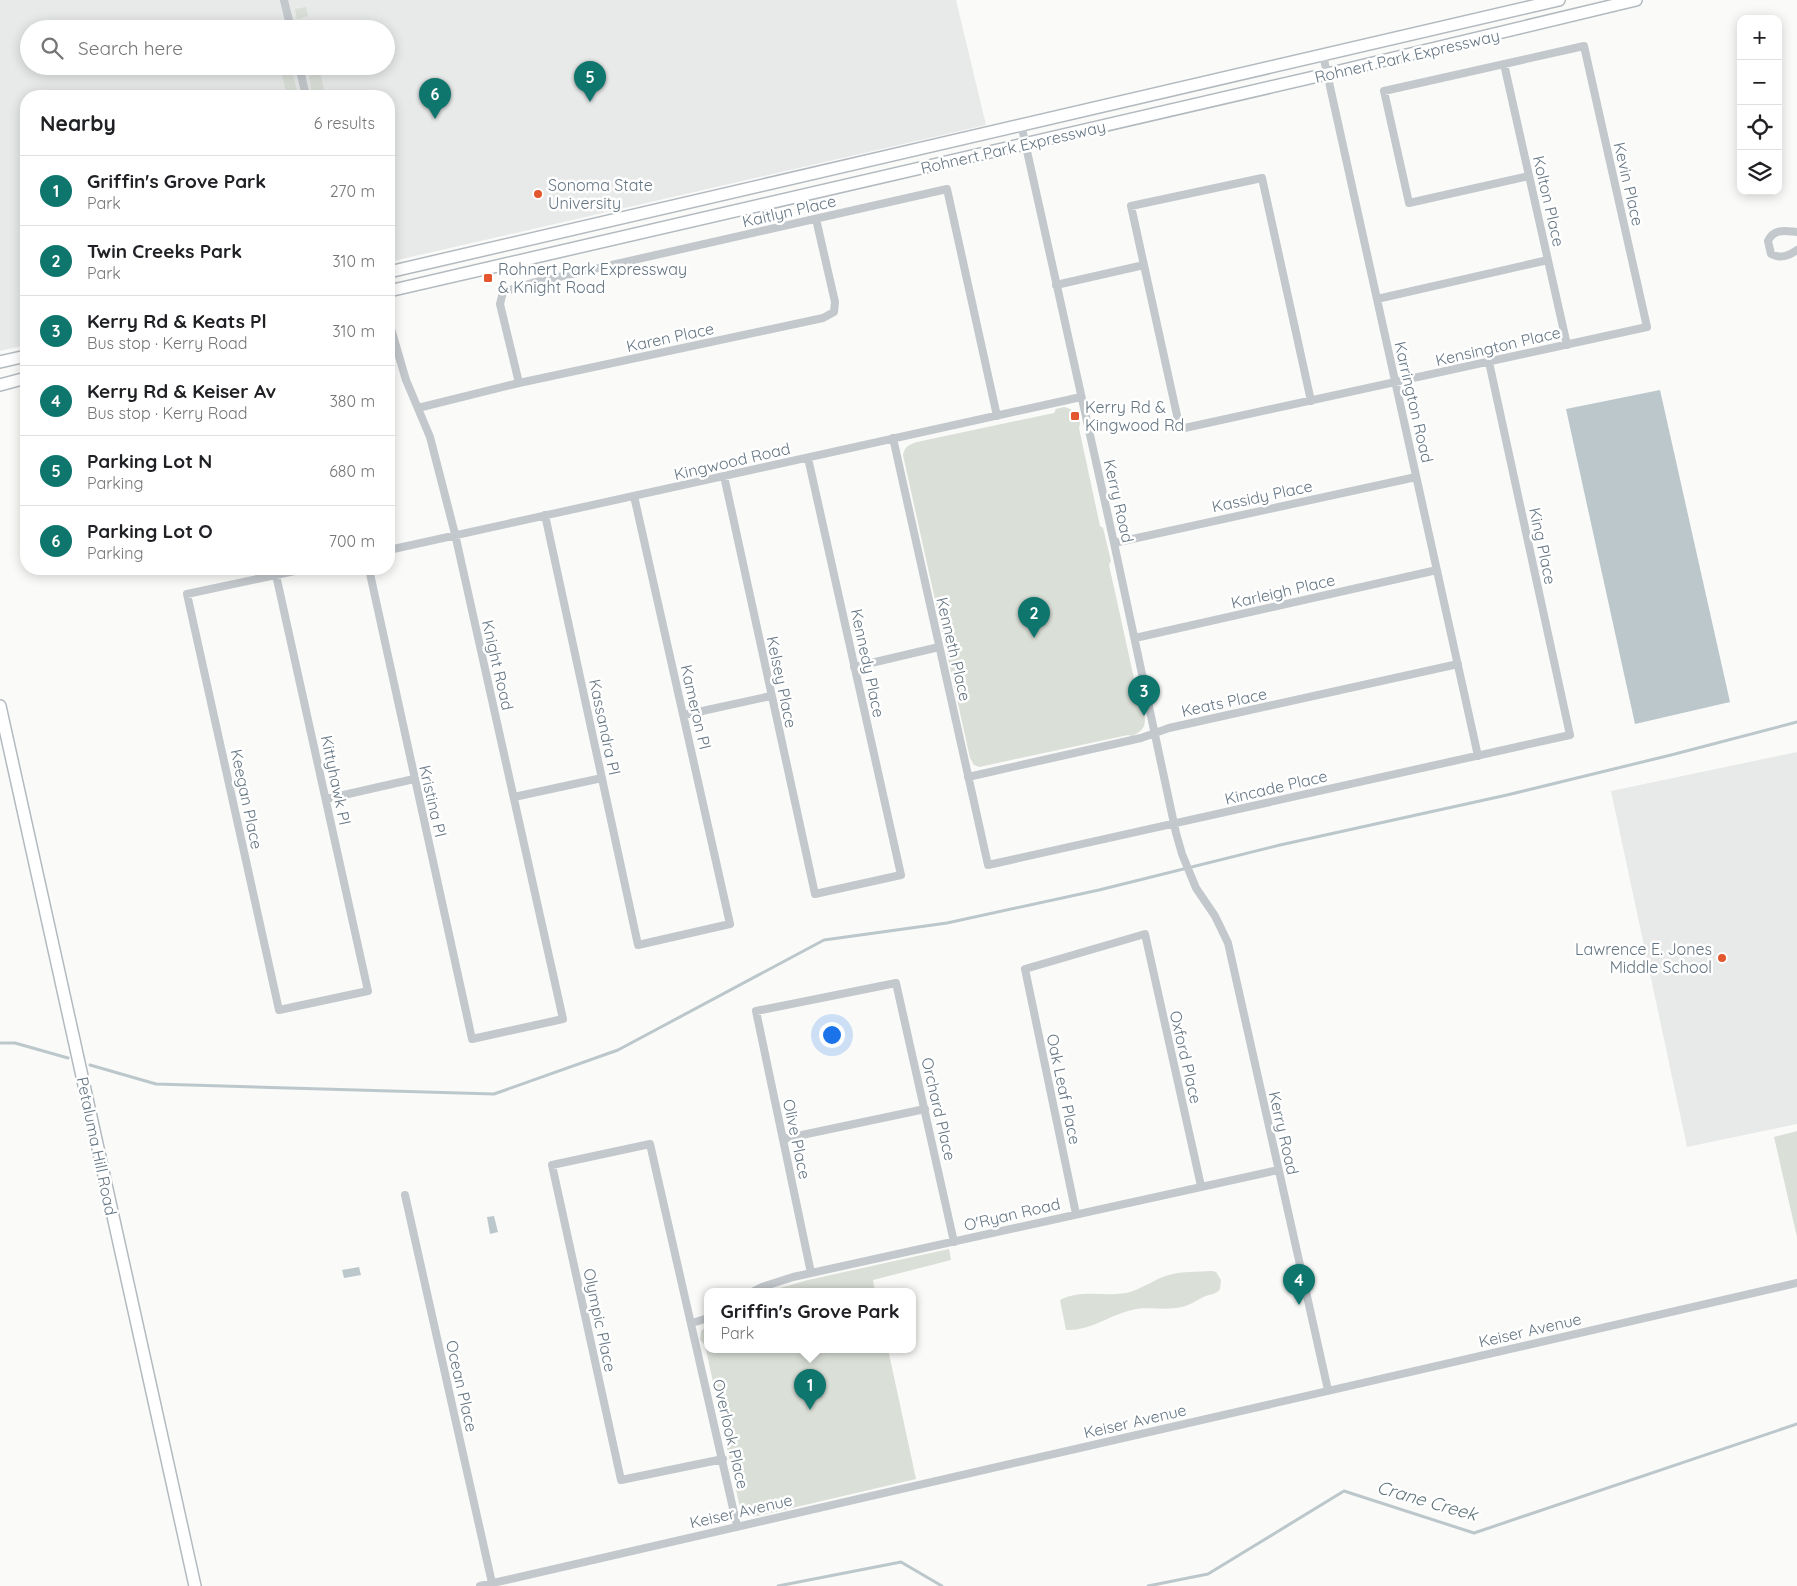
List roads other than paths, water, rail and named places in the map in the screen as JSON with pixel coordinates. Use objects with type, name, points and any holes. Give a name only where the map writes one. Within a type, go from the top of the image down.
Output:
[{"type":"main road","name":"Rohnert Park Expressway","points":[[395,271],[1559,0]]},
{"type":"main road","name":"Rohnert Park Expressway","points":[[395,291],[1328,74],[1636,0]]},
{"type":"main road","points":[[0,362],[20,357]]},
{"type":"main road","points":[[0,385],[20,380]]},
{"type":"main road","name":"Petaluma Hill Road","points":[[0,706],[195,1586]]},
{"type":"street","points":[[284,0],[289,20]]},
{"type":"street","name":"Kevin Place","points":[[1504,64],[1584,46],[1647,327]]},
{"type":"street","name":"Karrington Road","points":[[1323,55],[1478,756]]},
{"type":"street","points":[[1504,64],[1384,91],[1409,203],[1529,176]]},
{"type":"street","name":"Kolton Place","points":[[1504,64],[1567,344]]},
{"type":"street","points":[[301,75],[305,90]]},
{"type":"street","name":"Kerry Road","points":[[1021,124],[1182,854],[1196,888],[1215,916],[1228,943],[1328,1390]]},
{"type":"street","points":[[1056,285],[1144,265],[1131,206],[1262,178],[1311,401]]},
{"type":"street","name":"Kaitlyn Place","points":[[519,383],[500,304],[503,292],[541,281],[947,190],[998,416]]},
{"type":"street","name":"Karen Place","points":[[418,408],[519,383],[822,318],[834,312],[835,302],[816,219]]},
{"type":"street","points":[[1797,232],[1778,231],[1770,236],[1768,241],[1772,254],[1778,257],[1785,257],[1797,250]]},
{"type":"street","points":[[1377,299],[1548,260]]},
{"type":"street","name":"Kensington Place","points":[[1144,265],[1180,429],[1647,327]]},
{"type":"street","name":"Knight Road","points":[[395,344],[401,366],[433,446],[455,534],[563,1019]]},
{"type":"street","name":"King Place","points":[[1489,362],[1570,735]]},
{"type":"street","name":"Kingwood Road","points":[[395,549],[1081,397]]},
{"type":"street","name":"Kenneth Place","points":[[893,438],[988,865]]},
{"type":"street","name":"Kennedy Place","points":[[808,458],[901,875],[815,894]]},
{"type":"street","name":"Kelsey Place","points":[[724,476],[815,894]]},
{"type":"street","name":"Kassidy Place","points":[[1114,543],[1416,477]]},
{"type":"street","name":"Kameron Pl","points":[[634,496],[730,924],[638,945]]},
{"type":"street","name":"Kassandra Pl","points":[[545,515],[638,945]]},
{"type":"street","name":"Karleigh Place","points":[[1135,638],[1437,570]]},
{"type":"street","name":"Keegan Place","points":[[276,575],[188,594],[279,1010],[368,990]]},
{"type":"street","name":"Kittyhawk Pl","points":[[276,575],[368,990]]},
{"type":"street","name":"Kristina Pl","points":[[370,575],[472,1039],[563,1019]]},
{"type":"street","points":[[854,667],[939,647]]},
{"type":"street","name":"Keats Place","points":[[968,777],[1141,738],[1169,728],[1458,664]]},
{"type":"street","points":[[684,715],[771,696]]},
{"type":"street","name":"Kincade Place","points":[[988,865],[1570,735]]},
{"type":"street","points":[[514,796],[602,778]]},
{"type":"street","points":[[326,799],[414,779]]},
{"type":"street","name":"Oxford Place","points":[[1025,969],[1145,934],[1201,1186]]},
{"type":"street","name":"Oak Leaf Place","points":[[1025,969],[1076,1214]]},
{"type":"street","name":"Orchard Place","points":[[756,1011],[896,983],[954,1242]]},
{"type":"street","name":"Olive Place","points":[[756,1011],[811,1273]]},
{"type":"street","points":[[783,1140],[924,1109]]},
{"type":"street","name":"Overlook Place","points":[[552,1165],[650,1144],[737,1526]]},
{"type":"street","name":"Olympic Place","points":[[552,1165],[621,1480],[723,1459]]},
{"type":"street","name":"O'Ryan Road","points":[[761,1288],[811,1273],[1278,1170]]},
{"type":"street","name":"Ocean Place","points":[[405,1194],[492,1583]]},
{"type":"street","name":"Keiser Avenue","points":[[480,1586],[1797,1282]]},
{"type":"street","points":[[692,1323],[704,1319]]},
{"type":"waterway","points":[[90,1065],[156,1084],[494,1094],[618,1050],[824,940],[947,923],[1099,890],[1280,845],[1507,795],[1797,722]]},
{"type":"waterway","points":[[0,1043],[15,1043],[68,1058]]},
{"type":"waterway","name":"Crane Creek","points":[[1148,1586],[1208,1574],[1344,1491],[1474,1533],[1797,1424]]},
{"type":"waterway","name":"Crane Creek","points":[[778,1586],[901,1562],[942,1586]]},
{"type":"place","name":"Parking Lot N","points":[[590,102]]},
{"type":"place","name":"Parking Lot O","points":[[435,119]]},
{"type":"place","name":"Sonoma State University","points":[[538,194]]},
{"type":"place","name":"Rohnert Park Expressway & Knight Road","points":[[488,278]]},
{"type":"place","name":"Kerry Rd & Kingwood Rd","points":[[1075,416]]},
{"type":"place","name":"Twin Creeks Park","points":[[1034,638]]},
{"type":"place","name":"Kerry Rd & Keats Pl","points":[[1144,716]]},
{"type":"place","name":"Lawrence E. Jones Middle School","points":[[1722,958]]},
{"type":"place","name":"Kerry Rd & Keiser Av","points":[[1299,1305]]},
{"type":"place","name":"Griffin's Grove Park","points":[[810,1410]]}]
